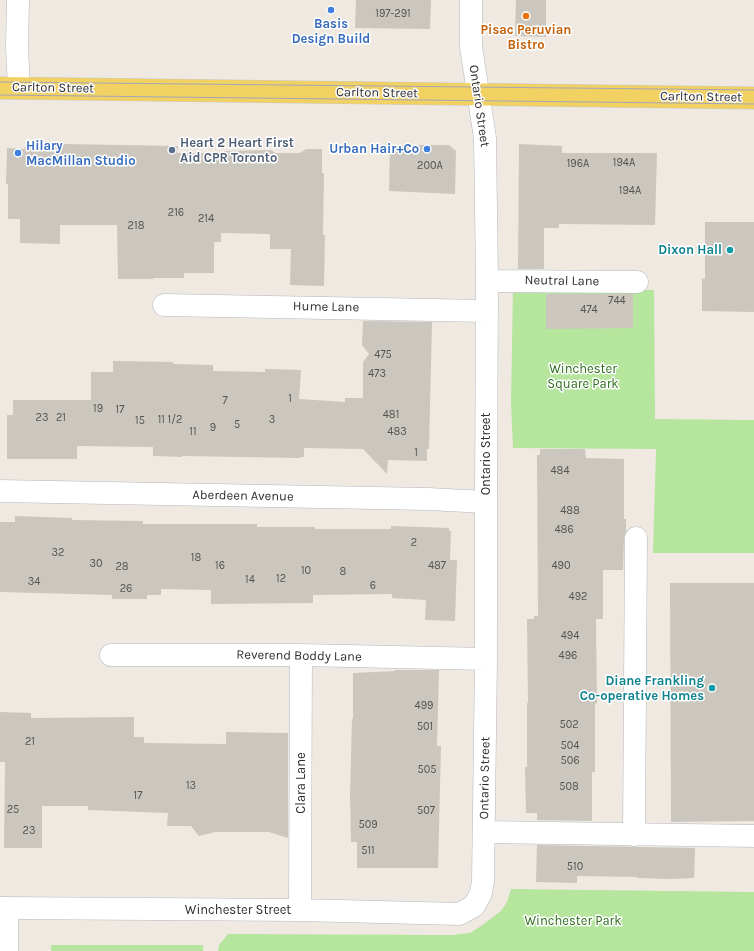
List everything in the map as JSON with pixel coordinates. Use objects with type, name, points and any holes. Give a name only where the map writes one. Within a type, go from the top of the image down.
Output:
[{"type":"main road","name":"Carlton Street","points":[[9,88],[754,98]]},
{"type":"street","points":[[9,88],[17,47],[18,0]]},
{"type":"street","name":"Ontario Street","points":[[471,0],[470,47],[485,138],[487,281],[486,659],[483,882],[481,894],[474,906]]},
{"type":"street","name":"Neutral Lane","points":[[487,281],[637,282]]},
{"type":"street","name":"Hume Lane","points":[[164,305],[487,311]]},
{"type":"street","name":"Aberdeen Avenue","points":[[0,491],[428,499],[486,502]]},
{"type":"street","points":[[634,835],[636,538]]},
{"type":"street","name":"Reverend Boddy Lane","points":[[111,655],[301,655],[486,659]]},
{"type":"street","name":"Clara Lane","points":[[300,910],[301,655]]},
{"type":"street","points":[[484,832],[754,836]]},
{"type":"street","name":"Winchester Street","points":[[4,908],[300,910],[459,914],[474,906]]},
{"type":"street","points":[[4,908],[7,951]]},
{"type":"green space","name":"Winchester Square Park","points":[[513,287],[654,290],[655,419],[754,420],[754,553],[653,553],[656,449],[513,448],[511,403]]},
{"type":"green space","name":"Winchester Park","points":[[511,889],[754,892],[754,951],[218,951],[219,945],[228,934],[452,935],[470,933],[501,911],[507,902]]},
{"type":"green space","points":[[51,945],[203,945],[203,951],[51,951]]},
{"type":"building","points":[[356,0],[431,0],[430,29],[355,28]]},
{"type":"building","points":[[516,0],[546,0],[546,37],[515,36]]},
{"type":"building","points":[[63,144],[178,146],[177,153],[224,153],[224,151],[271,150],[275,153],[300,153],[306,149],[322,149],[322,173],[324,173],[323,235],[325,235],[324,286],[290,285],[291,249],[270,249],[270,234],[221,233],[221,242],[214,242],[214,273],[184,273],[184,278],[118,279],[117,225],[60,225],[60,244],[20,243],[20,219],[8,219],[8,184],[6,184],[7,148],[25,149],[24,147],[51,151],[51,147],[63,147]]},
{"type":"building","points":[[519,144],[562,146],[562,153],[657,153],[655,225],[559,224],[559,228],[544,228],[544,269],[518,269]]},
{"type":"building","points":[[390,145],[449,145],[456,151],[455,194],[389,191]]},
{"type":"building","name":"Dixon Hall","points":[[705,222],[754,222],[754,312],[702,311],[702,278],[705,279]]},
{"type":"building","points":[[546,294],[633,294],[633,328],[546,329]]},
{"type":"building","points":[[363,321],[432,322],[429,449],[427,449],[427,461],[388,460],[387,474],[363,449],[304,448],[304,457],[300,458],[182,457],[153,456],[153,447],[77,446],[77,459],[7,459],[7,415],[13,415],[13,400],[91,400],[91,372],[113,372],[113,361],[173,362],[173,364],[213,365],[213,371],[265,372],[265,369],[301,370],[299,399],[345,402],[345,398],[363,398],[363,362],[369,354],[362,345]]},
{"type":"building","points":[[540,449],[585,449],[586,458],[624,459],[624,519],[626,519],[626,531],[624,538],[623,570],[603,570],[603,619],[596,619],[597,703],[595,704],[595,772],[592,772],[592,821],[537,820],[537,813],[526,813],[525,767],[527,767],[528,703],[527,619],[534,619],[534,616],[538,616],[537,455],[540,455]]},
{"type":"building","points":[[15,516],[72,518],[72,520],[143,521],[143,524],[257,524],[257,527],[315,527],[315,529],[391,529],[391,526],[449,528],[449,531],[451,531],[450,560],[457,560],[455,621],[425,620],[426,600],[392,598],[392,594],[313,595],[313,603],[211,604],[211,590],[161,589],[161,595],[147,595],[147,599],[112,599],[112,595],[0,592],[0,522],[15,522]]},
{"type":"building","name":"Diane Frankling Co-operative Homes","points":[[670,583],[754,583],[754,821],[671,822]]},
{"type":"building","points":[[395,670],[439,670],[437,746],[441,746],[438,868],[357,868],[357,842],[351,842],[350,794],[353,673]]},
{"type":"building","points":[[0,712],[31,713],[31,718],[134,717],[134,737],[144,737],[144,743],[226,744],[226,732],[288,733],[288,838],[269,832],[215,832],[199,836],[191,826],[167,826],[168,813],[88,810],[88,806],[42,806],[42,848],[4,848],[5,762],[0,762]]},
{"type":"building","points":[[537,845],[695,848],[694,878],[672,879],[577,876],[577,883],[536,882]]},
{"type":"tram line","points":[[0,82],[754,90]]},
{"type":"tram line","points":[[0,95],[754,104]]},
{"type":"place","name":"Basis Design Build","points":[[331,10]]},
{"type":"place","name":"Pisac Peruvian Bistro","points":[[526,16]]},
{"type":"place","name":"Urban Hair+Co","points":[[427,149]]},
{"type":"place","name":"Heart 2 Heart First Aid CPR Toronto","points":[[172,150]]},
{"type":"place","name":"Hilary MacMillan Studio","points":[[18,153]]},
{"type":"place","name":"Dixon Hall","points":[[730,250]]},
{"type":"place","name":"Diane Frankling Co-operative Homes","points":[[712,688]]}]
